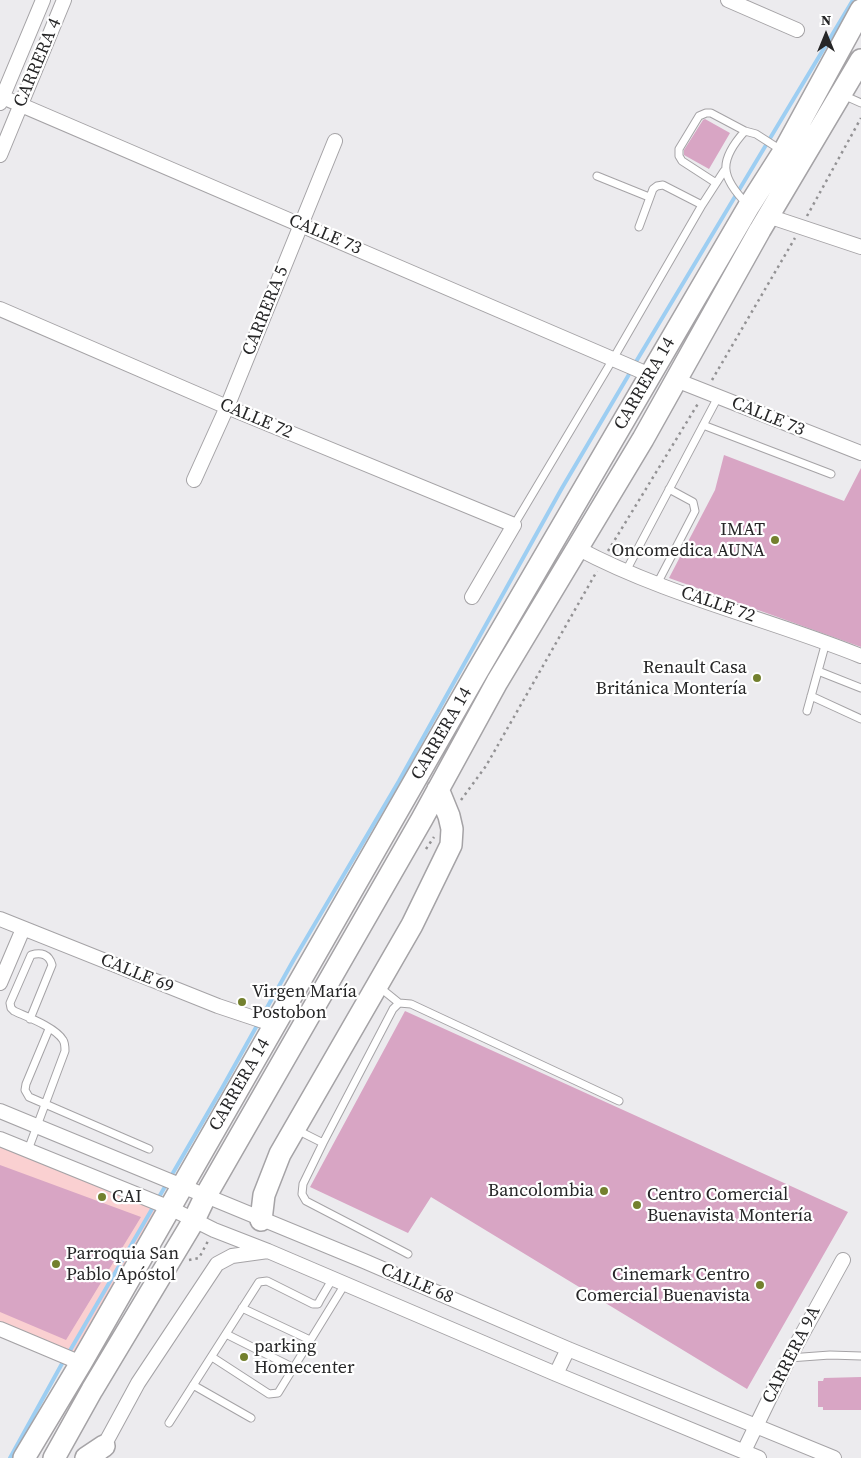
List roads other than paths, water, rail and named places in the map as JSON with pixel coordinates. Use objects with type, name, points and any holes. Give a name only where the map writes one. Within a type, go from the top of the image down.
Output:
[{"type":"main road","name":"CARRERA 14","points":[[24,1458],[175,1183],[472,681],[646,373],[784,151],[861,10]]},
{"type":"main road","name":"CARRERA 14","points":[[54,1458],[92,1390],[194,1220],[205,1197],[497,682],[676,380],[768,216],[861,60]]},
{"type":"main road","points":[[261,1220],[264,1195],[280,1154],[412,925],[451,844],[452,829],[450,816],[438,789]]},
{"type":"main road","points":[[86,1458],[101,1452]]},
{"type":"street","name":"CARRERA 4","points":[[1,99],[43,0]]},
{"type":"street","name":"CARRERA 4","points":[[0,155],[64,0]]},
{"type":"street","points":[[728,0],[796,30]]},
{"type":"street","name":"CALLE 73","points":[[1,99],[20,105],[646,373]]},
{"type":"street","name":"CARRERA 5","points":[[194,480],[227,407],[335,141]]},
{"type":"street","points":[[768,216],[861,247]]},
{"type":"street","name":"CALLE 72","points":[[0,309],[227,407],[514,525]]},
{"type":"street","name":"CALLE 73","points":[[676,380],[861,453]]},
{"type":"street","points":[[472,597],[514,525]]},
{"type":"street","name":"CALLE 72","points":[[577,548],[657,585],[826,642],[861,656]]},
{"type":"street","name":"CALLE 69","points":[[0,919],[218,1006],[268,1023]]},
{"type":"street","points":[[0,983],[23,929]]},
{"type":"street","name":"CALLE 68","points":[[0,1112],[364,1261],[568,1349],[834,1458]]},
{"type":"street","name":"CALLE 68","points":[[0,1139],[163,1205],[214,1230],[759,1458]]},
{"type":"street","points":[[101,1452],[138,1383],[217,1264],[232,1256],[268,1251]]},
{"type":"street","name":"CARRERA 9A","points":[[744,1451],[789,1358],[843,1260]]},
{"type":"street","points":[[0,1329],[76,1361]]},
{"type":"street","points":[[556,1374],[568,1349]]},
{"type":"lane","points":[[841,94],[861,103]]},
{"type":"lane","points":[[716,183],[682,161],[679,156],[680,149],[699,116],[711,113],[745,131],[756,134],[784,151]]},
{"type":"lane","points":[[514,525],[617,361],[702,205],[724,171],[726,160],[734,143],[745,131]]},
{"type":"lane","points":[[724,171],[735,190],[749,206]]},
{"type":"lane","points":[[597,176],[649,198]]},
{"type":"lane","points":[[639,227],[649,198],[653,189],[657,186],[663,185],[702,205]]},
{"type":"lane","points":[[626,572],[703,425],[712,394]]},
{"type":"lane","points":[[703,425],[831,474]]},
{"type":"lane","points":[[657,585],[695,511],[693,502],[669,489]]},
{"type":"lane","points":[[807,711],[826,642]]},
{"type":"lane","points":[[818,671],[861,688]]},
{"type":"lane","points":[[811,696],[861,719]]},
{"type":"lane","points":[[28,1150],[66,1052],[64,1041],[59,1035],[14,1011],[10,1003],[31,955],[45,954],[50,959],[52,965],[30,1019]]},
{"type":"lane","points":[[376,985],[399,1003],[411,1004],[619,1101]]},
{"type":"lane","points":[[399,1003],[393,1009],[323,1143],[303,1184],[302,1194],[306,1201],[408,1254]]},
{"type":"lane","points":[[50,1029],[26,1084],[25,1090],[29,1097],[150,1150]]},
{"type":"lane","points":[[294,1129],[323,1143]]},
{"type":"lane","points":[[169,1423],[212,1358],[258,1282],[262,1280],[267,1281],[312,1304],[318,1304],[339,1281]]},
{"type":"lane","points":[[212,1358],[269,1394],[278,1393],[310,1340],[339,1281]]},
{"type":"lane","points":[[242,1308],[310,1340]]},
{"type":"lane","points":[[226,1334],[294,1368]]},
{"type":"lane","points":[[789,1358],[830,1355],[861,1356]]},
{"type":"lane","points":[[193,1385],[251,1418]]},
{"type":"waterway","points":[[634,365],[853,0]]},
{"type":"waterway","points":[[68,1354],[221,1090],[293,961],[399,781],[562,488],[631,371]]},
{"type":"waterway","points":[[10,1458],[64,1360]]},
{"type":"place","name":"IMAT Oncomedica AUNA","points":[[775,540]]},
{"type":"place","name":"Renault Casa Británica Montería","points":[[757,678]]},
{"type":"place","name":"Virgen María Postobon","points":[[242,1002]]},
{"type":"place","name":"Bancolombia","points":[[604,1191]]},
{"type":"place","name":"CAI","points":[[102,1197]]},
{"type":"place","name":"Centro Comercial Buenavista Montería","points":[[637,1205]]},
{"type":"place","name":"Parroquia San Pablo Apóstol","points":[[56,1264]]},
{"type":"place","name":"Cinemark Centro Comercial Buenavista","points":[[760,1285]]},
{"type":"place","name":"parking Homecenter","points":[[244,1357]]}]
